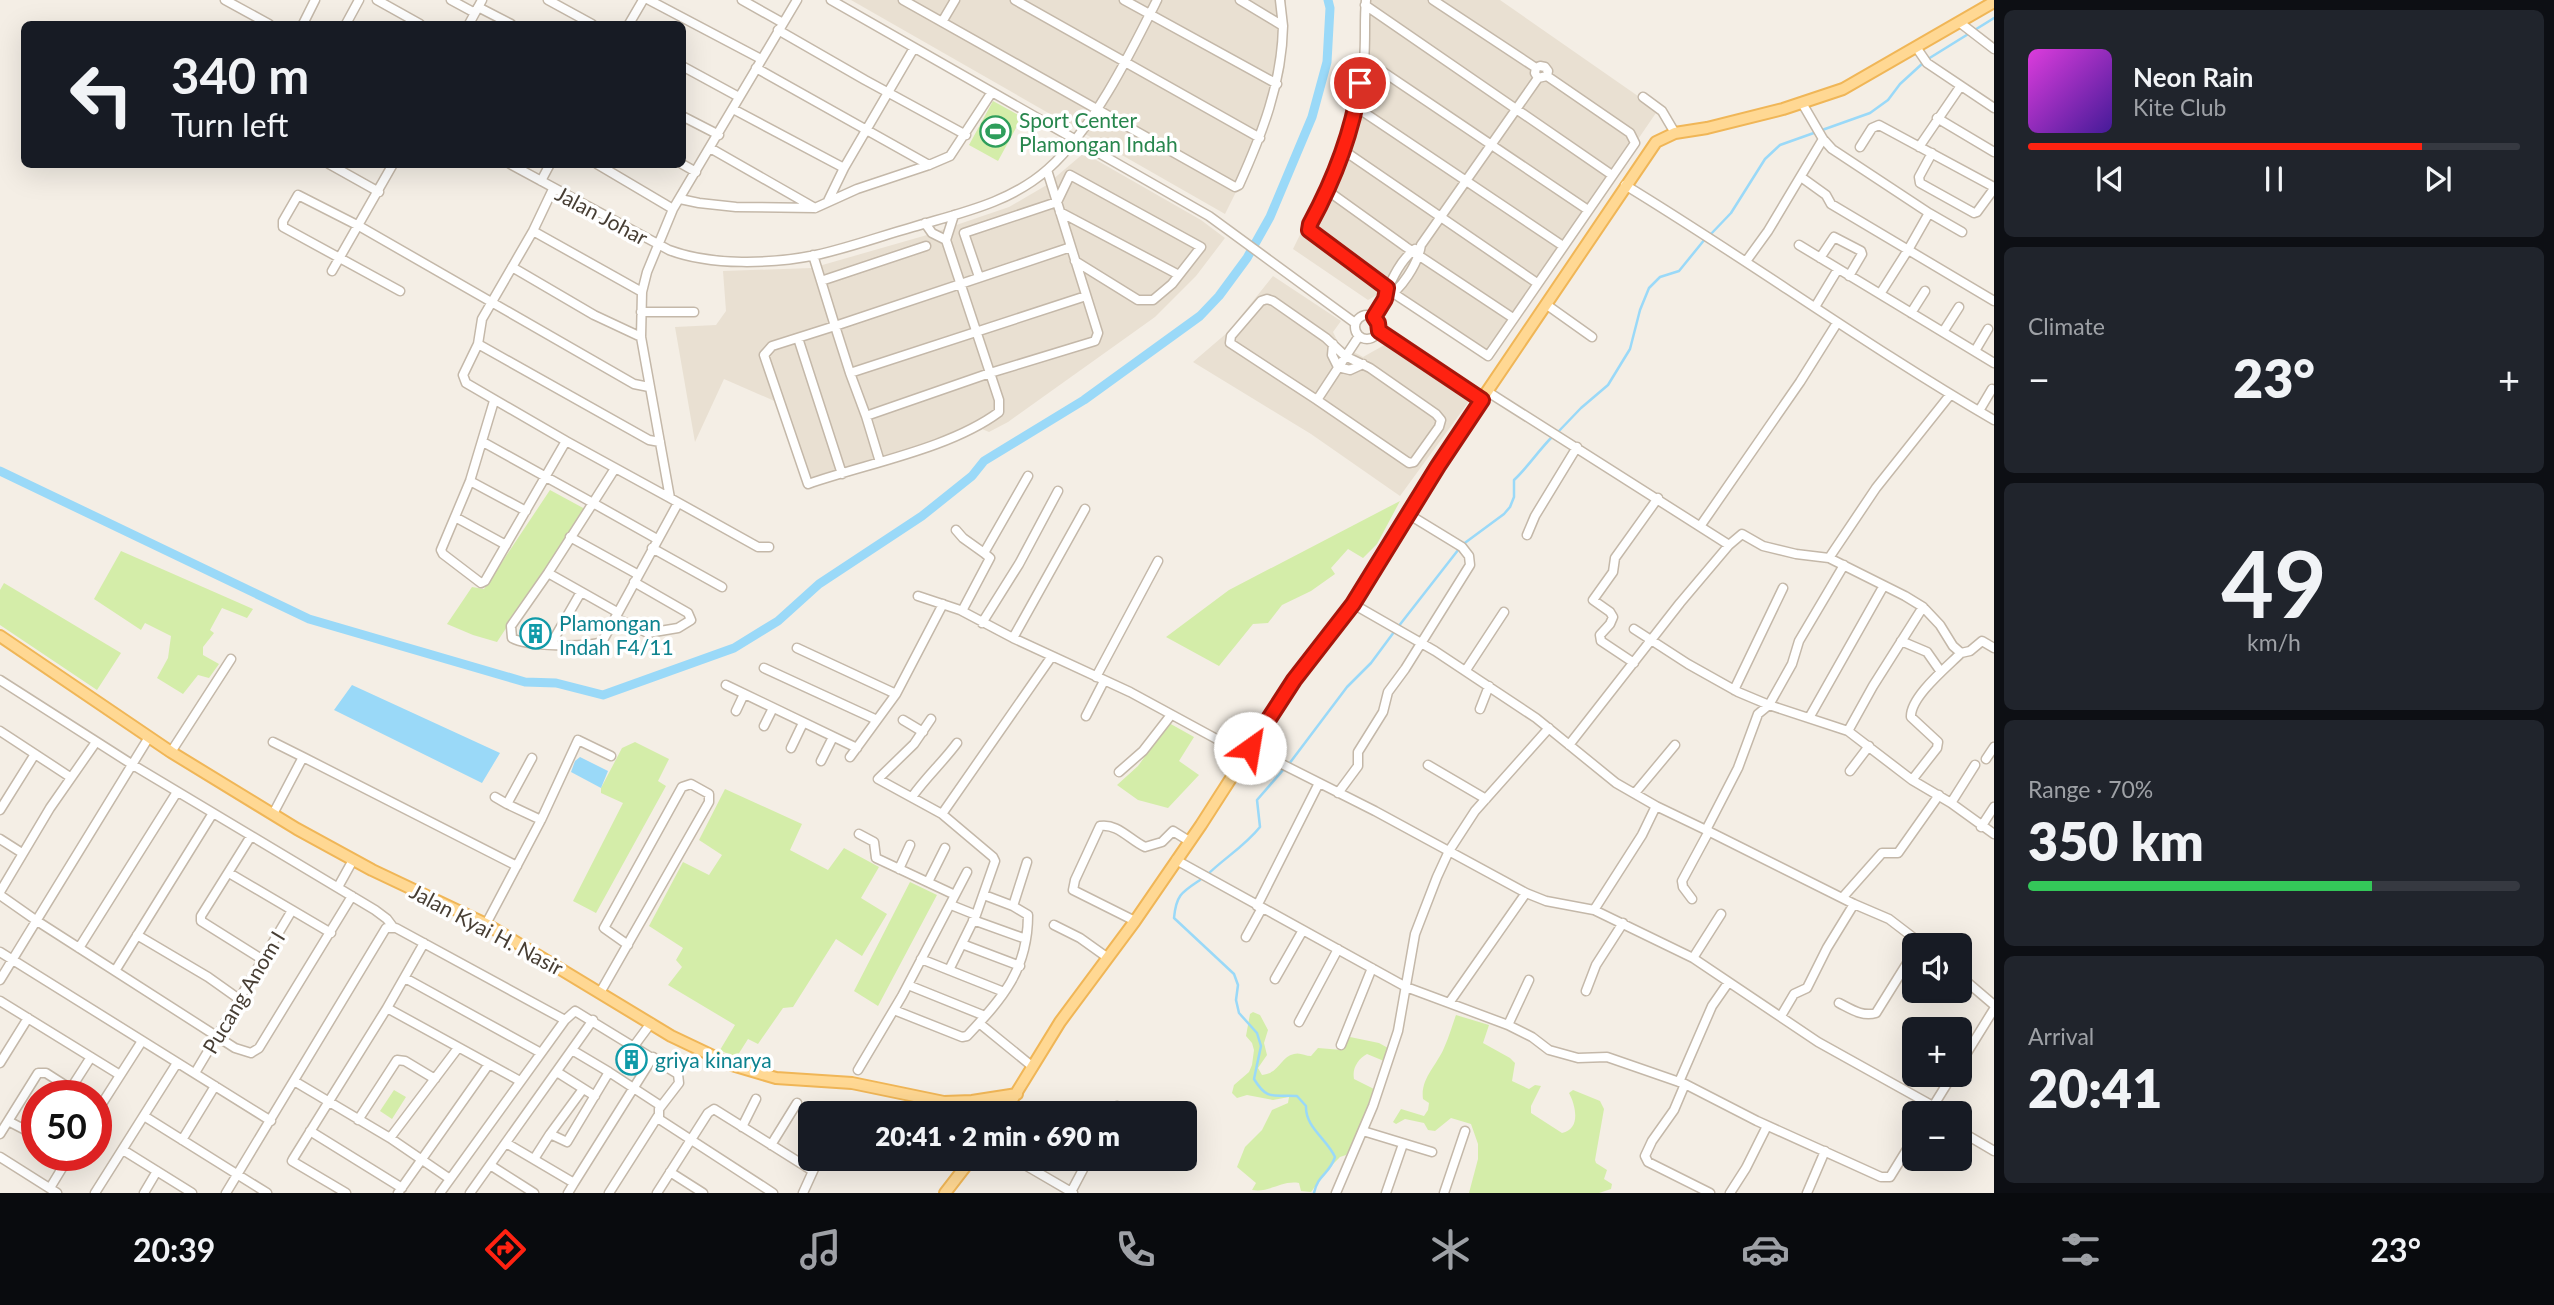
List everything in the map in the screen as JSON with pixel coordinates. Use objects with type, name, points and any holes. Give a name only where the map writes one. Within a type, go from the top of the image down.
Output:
[{"type":"main road","points":[[1012,1101],[1060,1022],[1135,921],[1294,680],[1353,604],[1485,396],[1656,142],[1675,133],[1707,128],[1802,103],[1858,82],[1962,25],[1994,2]]},
{"type":"main road","name":"Jalan Kyai H. Nasir","points":[[0,636],[171,752],[353,860],[486,924],[601,991],[647,1029],[732,1065],[776,1079],[852,1083],[944,1102],[1017,1094]]},
{"type":"main road","points":[[945,1193],[962,1171]]},
{"type":"street","points":[[225,0],[264,21]]},
{"type":"street","points":[[304,21],[315,0]]},
{"type":"street","points":[[348,21],[359,0]]},
{"type":"street","points":[[377,0],[415,21]]},
{"type":"street","points":[[451,0],[479,7],[505,21]]},
{"type":"street","points":[[548,0],[586,21]]},
{"type":"street","points":[[631,21],[643,0]]},
{"type":"street","points":[[649,0],[685,21]]},
{"type":"street","points":[[742,0],[888,92],[966,135]]},
{"type":"street","points":[[670,498],[641,337],[642,292],[647,272],[673,209],[797,0]]},
{"type":"street","points":[[831,0],[1209,216],[1355,323]]},
{"type":"street","points":[[903,0],[1235,187],[1240,185],[1260,138],[1277,84],[1283,26],[1280,0]]},
{"type":"street","points":[[942,23],[955,0]]},
{"type":"street","points":[[1015,0],[1260,138]]},
{"type":"street","points":[[1124,0],[1277,84]]},
{"type":"street","name":"Jalan Johar","points":[[517,168],[684,256],[713,260],[772,260],[813,255],[954,215],[1011,195],[1047,170],[1076,139],[1096,109],[1157,0]]},
{"type":"street","points":[[1240,0],[1283,26]]},
{"type":"street","points":[[1366,3],[1364,59],[1356,107],[1328,191],[1310,224],[1310,232],[1390,291],[1488,355],[1633,146],[1635,138],[1433,0]]},
{"type":"street","points":[[1366,3],[1612,175]]},
{"type":"street","points":[[686,22],[865,131],[929,165]]},
{"type":"street","points":[[1962,25],[1994,49]]},
{"type":"street","points":[[828,201],[844,168],[914,48]]},
{"type":"street","points":[[1918,50],[1927,63],[1994,108]]},
{"type":"street","points":[[1364,59],[1588,210]]},
{"type":"street","points":[[686,68],[739,97]]},
{"type":"street","points":[[1374,317],[1465,180],[1540,74]]},
{"type":"street","points":[[1919,147],[1960,87]]},
{"type":"street","points":[[680,199],[736,207],[815,208],[950,156],[992,92]]},
{"type":"street","points":[[1643,97],[1662,111],[1675,133]]},
{"type":"street","points":[[1802,103],[1832,149],[1928,213],[1962,232]]},
{"type":"street","points":[[1356,107],[1563,246]]},
{"type":"street","points":[[733,109],[844,168]]},
{"type":"street","points":[[686,118],[719,135]]},
{"type":"street","points":[[1937,118],[1994,152]]},
{"type":"street","points":[[1860,147],[1872,128],[1880,125],[1919,147],[1932,153],[1992,186],[1993,190],[1977,212],[1974,213],[1920,183],[1919,177],[1932,153]]},
{"type":"street","points":[[1747,260],[1801,177],[1821,135]]},
{"type":"street","points":[[710,148],[815,208]]},
{"type":"street","points":[[1343,150],[1537,283]]},
{"type":"street","points":[[686,166],[696,172]]},
{"type":"street","points":[[336,168],[379,192]]},
{"type":"street","points":[[332,271],[391,168]]},
{"type":"street","points":[[541,181],[548,168]]},
{"type":"street","points":[[604,168],[673,209]]},
{"type":"street","points":[[866,416],[990,373],[1095,341],[1098,333],[1047,170]]},
{"type":"street","points":[[979,278],[964,233],[1057,202],[1070,175],[1200,247],[1172,284],[1153,300],[1138,300],[1075,261]]},
{"type":"street","points":[[1801,177],[1826,195],[1831,204],[1994,301]]},
{"type":"street","points":[[1625,185],[1747,260],[1837,323],[1950,395],[1994,420]]},
{"type":"street","points":[[553,189],[533,231],[482,319],[478,344],[464,372],[466,383],[614,470],[758,547],[769,547]]},
{"type":"street","points":[[1328,191],[1513,318]]},
{"type":"street","points":[[401,291],[283,227],[283,221],[295,199],[301,195],[634,384],[649,387]]},
{"type":"street","points":[[1060,212],[1179,275]]},
{"type":"street","points":[[1880,294],[1928,213]]},
{"type":"street","points":[[954,215],[946,240],[961,283],[999,400],[999,412],[978,427],[808,484],[764,355],[772,346],[799,338],[961,283],[1071,247]]},
{"type":"street","points":[[926,223],[932,233],[946,240]]},
{"type":"street","points":[[533,231],[642,292]]},
{"type":"street","points":[[1820,258],[1834,237],[1861,251],[1862,254],[1849,276]]},
{"type":"street","points":[[1799,244],[1994,363]]},
{"type":"street","points":[[821,281],[926,246]]},
{"type":"street","points":[[813,255],[880,462]]},
{"type":"street","points":[[512,267],[594,314],[641,337]]},
{"type":"street","points":[[1815,307],[1838,270]]},
{"type":"street","points":[[1911,313],[1925,291]]},
{"type":"street","points":[[850,373],[1086,296]]},
{"type":"street","points":[[1268,299],[1333,345],[1345,356],[1363,364],[1440,419],[1439,426],[1413,463],[1401,459],[1232,345],[1229,338],[1261,300],[1268,299]]},
{"type":"street","points":[[1547,305],[1592,337]]},
{"type":"street","points":[[1943,332],[1959,307]]},
{"type":"street","points":[[641,312],[694,312]]},
{"type":"street","points":[[1363,315],[1374,317],[1379,331],[1370,339],[1359,336],[1355,323],[1363,315]]},
{"type":"street","points":[[1701,525],[1800,382],[1837,323]]},
{"type":"street","points":[[1975,351],[1987,329]]},
{"type":"street","points":[[1379,331],[1485,396],[1577,447],[1729,544]]},
{"type":"street","points":[[1317,400],[1359,336]]},
{"type":"street","points":[[799,338],[842,474]]},
{"type":"street","points":[[478,344],[649,440],[660,442]]},
{"type":"street","points":[[1333,345],[1332,355],[1338,367],[1350,370],[1363,364]]},
{"type":"street","points":[[1979,411],[1992,389]]},
{"type":"street","points":[[1829,558],[1876,488],[1950,395]]},
{"type":"street","points":[[494,401],[470,481],[441,548],[442,553],[478,582],[485,581],[566,441]]},
{"type":"street","points":[[483,442],[657,539]]},
{"type":"street","points":[[1527,535],[1535,516],[1577,447]]},
{"type":"street","points":[[614,470],[510,630],[512,638],[551,643],[598,643],[604,640],[678,503]]},
{"type":"street","points":[[984,553],[1028,476]]},
{"type":"street","points":[[470,481],[526,512]]},
{"type":"street","points":[[982,623],[1058,491]]},
{"type":"street","points":[[1634,663],[1602,643],[1600,635],[1611,624],[1613,616],[1593,599],[1613,572],[1615,558],[1658,498]]},
{"type":"street","points":[[1013,638],[1085,509]]},
{"type":"street","points":[[1338,793],[1357,766],[1358,752],[1383,712],[1385,696],[1468,570],[1469,556],[1458,544],[1408,514]]},
{"type":"street","points":[[455,517],[506,545]]},
{"type":"street","points":[[956,530],[990,558],[962,611]]},
{"type":"street","points":[[1569,745],[1650,640],[1729,544],[1742,534],[1763,546],[1829,558],[1905,596],[1923,607],[1961,653]]},
{"type":"street","points":[[548,573],[648,633],[678,628],[691,620],[688,613],[570,537]]},
{"type":"street","points":[[652,548],[722,587]]},
{"type":"street","points":[[1086,716],[1100,679],[1158,561]]},
{"type":"street","points":[[1692,899],[1682,881],[1738,768],[1758,714],[1769,705],[1792,664],[1800,641],[1844,565]]},
{"type":"street","points":[[1810,718],[1883,587]]},
{"type":"street","points":[[1734,690],[1783,588]]},
{"type":"street","points":[[551,643],[581,592]]},
{"type":"street","points":[[918,596],[962,611],[1013,638],[1130,692],[1171,715],[1319,783],[1526,893],[1546,901],[1594,910],[1693,958],[1818,1042],[1914,1101]]},
{"type":"street","points":[[850,757],[896,694],[943,604]]},
{"type":"street","points":[[1353,604],[1466,670],[1549,727],[1602,774],[1656,806],[1889,919],[1907,933]]},
{"type":"street","points":[[1848,731],[1923,607]]},
{"type":"street","points":[[1466,670],[1504,612]]},
{"type":"street","points":[[1633,629],[1734,690],[1769,705],[1848,731],[1912,780],[1939,795],[1994,834]]},
{"type":"street","points":[[1901,641],[1927,652],[1941,672]]},
{"type":"street","points":[[1912,780],[1937,748],[1938,742],[1911,717],[1911,710],[1941,672],[1961,653],[1970,651],[1982,641],[1994,648]]},
{"type":"street","points":[[797,648],[896,694]]},
{"type":"street","points":[[942,814],[1052,656]]},
{"type":"street","points":[[171,752],[231,659]]},
{"type":"street","points":[[765,668],[877,720]]},
{"type":"street","points":[[0,680],[132,765],[338,887],[387,919],[393,927],[565,1020]]},
{"type":"street","points":[[726,685],[857,748]]},
{"type":"street","points":[[1480,709],[1489,686]]},
{"type":"street","points":[[736,711],[744,694]]},
{"type":"street","points":[[764,726],[773,708]]},
{"type":"street","points":[[1119,772],[1143,751],[1171,715]]},
{"type":"street","points":[[932,719],[914,744],[878,779],[942,814],[994,858],[995,865],[975,918],[948,970]]},
{"type":"street","points":[[903,720],[923,732]]},
{"type":"street","points":[[791,748],[803,723]]},
{"type":"street","points":[[1338,1192],[1363,1131],[1398,1031],[1416,934],[1437,877],[1466,824],[1549,727]]},
{"type":"street","points":[[0,731],[70,777]]},
{"type":"street","points":[[0,980],[149,737]]},
{"type":"street","points":[[821,761],[833,737]]},
{"type":"street","points":[[486,924],[541,820],[578,740],[611,756]]},
{"type":"street","points":[[96,742],[70,777],[22,853],[0,894],[37,921],[217,1036],[247,1054],[259,1048],[352,896]]},
{"type":"street","points":[[273,742],[517,866]]},
{"type":"street","points":[[912,797],[957,743]]},
{"type":"street","points":[[1635,793],[1675,745]]},
{"type":"street","points":[[1850,771],[1869,746]]},
{"type":"street","points":[[1986,759],[1994,747]]},
{"type":"street","points":[[0,810],[35,754]]},
{"type":"street","points":[[274,814],[303,757]]},
{"type":"street","points":[[508,804],[532,758]]},
{"type":"street","points":[[1428,765],[1486,799]]},
{"type":"street","points":[[1951,803],[1975,765]]},
{"type":"street","points":[[1247,937],[1319,783]]},
{"type":"street","points":[[601,991],[628,945],[709,802],[709,794],[691,784],[682,787],[604,929],[628,945]]},
{"type":"street","points":[[79,948],[177,792]]},
{"type":"street","points":[[1843,897],[1882,853],[1898,853],[1939,795]]},
{"type":"street","points":[[495,797],[541,820]]},
{"type":"street","points":[[1594,910],[1643,835],[1656,806]]},
{"type":"street","points":[[1981,827],[1994,807]]},
{"type":"street","points":[[116,971],[214,813]]},
{"type":"street","points":[[1135,921],[1073,890],[1079,870],[1100,826],[1117,828],[1145,847],[1162,842],[1173,831],[1189,841]]},
{"type":"street","points":[[859,834],[874,842],[875,857],[955,895]]},
{"type":"street","points":[[251,836],[201,916],[201,921],[263,960]]},
{"type":"street","points":[[0,839],[22,853]]},
{"type":"street","points":[[900,869],[910,845]]},
{"type":"street","points":[[928,883],[945,848]]},
{"type":"street","points":[[338,887],[353,860]]},
{"type":"street","points":[[1176,860],[1406,986],[1508,1025],[1532,1037],[1549,1050],[1578,1058],[1607,1057],[1682,1083],[1767,1126],[1886,1178],[1890,1177],[1902,1158]]},
{"type":"street","points":[[1013,906],[1027,862]]},
{"type":"street","points":[[229,873],[291,912],[331,933]]},
{"type":"street","points":[[858,1070],[908,985],[967,873]]},
{"type":"street","points":[[1449,1003],[1526,893]]},
{"type":"street","points":[[894,1010],[959,1037],[967,1036],[1014,980],[1026,940],[1028,915],[984,895]]},
{"type":"street","points":[[1781,1016],[1794,995],[1807,988],[1854,904]]},
{"type":"street","points":[[951,905],[1026,940]]},
{"type":"street","name":"Pucang Anom I","points":[[195,1073],[291,912]]},
{"type":"street","points":[[1693,958],[1721,914]]},
{"type":"street","points":[[1586,991],[1596,965],[1623,923]]},
{"type":"street","points":[[1054,925],[1080,938],[1108,958]]},
{"type":"street","points":[[226,1193],[384,931],[393,927]]},
{"type":"street","points":[[1275,979],[1303,930]]},
{"type":"street","points":[[137,935],[208,977],[239,999]]},
{"type":"street","points":[[346,1193],[292,1161],[424,943]]},
{"type":"street","points":[[962,944],[1020,966]]},
{"type":"street","points":[[1299,1022],[1338,949]]},
{"type":"street","points":[[0,952],[271,1121]]},
{"type":"street","points":[[921,959],[1004,992]]},
{"type":"street","points":[[1341,1045],[1372,968]]},
{"type":"street","points":[[1839,1003],[1859,1013],[1876,1013],[1902,971]]},
{"type":"street","points":[[405,978],[541,1053]]},
{"type":"street","points":[[1508,1025],[1529,980]]},
{"type":"street","points":[[1710,1193],[1648,1162],[1645,1156],[1674,1110],[1712,1006],[1728,983]]},
{"type":"street","points":[[908,985],[982,1020],[1033,1067]]},
{"type":"street","points":[[1972,987],[1994,1007],[1972,1045]]},
{"type":"street","points":[[0,1001],[120,1075]]},
{"type":"street","points":[[387,1008],[520,1082]]},
{"type":"street","points":[[439,1193],[565,1020],[575,1011],[680,1076],[609,1193]]},
{"type":"street","points":[[0,1063],[28,1018]]},
{"type":"street","points":[[473,1192],[593,1020]]},
{"type":"street","points":[[634,1046],[647,1029]]},
{"type":"street","points":[[112,1088],[142,1041]]},
{"type":"street","points":[[390,1138],[458,1048]]},
{"type":"street","points":[[572,1050],[661,1106]]},
{"type":"street","points":[[76,1080],[91,1057]]},
{"type":"street","points":[[568,1193],[653,1057]]},
{"type":"street","points":[[358,1120],[397,1060],[404,1060],[435,1079]]},
{"type":"street","points":[[96,1193],[177,1063]]},
{"type":"street","points":[[310,1131],[400,1190],[489,1064]]},
{"type":"street","points":[[557,1072],[594,1096]]},
{"type":"street","points":[[550,1134],[567,1142],[609,1072]]},
{"type":"street","points":[[34,1080],[38,1073],[46,1073],[54,1080]]},
{"type":"street","points":[[293,1081],[390,1138],[450,1179]]},
{"type":"street","points":[[182,1140],[215,1086]]},
{"type":"street","points":[[534,1159],[583,1088]]},
{"type":"street","points":[[742,1127],[756,1099]]},
{"type":"street","points":[[0,1134],[21,1100]]},
{"type":"street","points":[[771,1145],[796,1103]]},
{"type":"street","points":[[657,1193],[712,1110],[798,1162]]},
{"type":"street","points":[[144,1116],[267,1193]]},
{"type":"street","points":[[658,1116],[672,1129],[774,1193]]},
{"type":"street","points":[[8,1121],[21,1128]]},
{"type":"street","points":[[1730,1193],[1767,1126]]},
{"type":"street","points":[[1363,1131],[1432,1152]]},
{"type":"street","points":[[1444,1193],[1465,1131]]},
{"type":"street","points":[[1972,1138],[1994,1151]]},
{"type":"street","points":[[506,1143],[574,1183]]},
{"type":"street","points":[[1386,1193],[1403,1144]]},
{"type":"street","points":[[123,1150],[187,1192]]},
{"type":"street","points":[[1807,1193],[1825,1151]]},
{"type":"street","points":[[0,1157],[53,1191],[62,1171]]},
{"type":"street","points":[[490,1165],[534,1193]]},
{"type":"street","points":[[144,1193],[157,1171]]},
{"type":"street","points":[[803,1193],[813,1171]]},
{"type":"street","points":[[1036,1171],[1072,1192],[1082,1171]]},
{"type":"street","points":[[670,1172],[699,1192]]},
{"type":"shaded area","points":[[851,0],[1286,0],[1284,71],[1265,134],[1225,214]]},
{"type":"shaded area","points":[[1363,0],[1500,0],[1658,110],[1489,357],[1396,297],[1389,305],[1375,296],[1368,300],[1293,249],[1322,190],[1352,106],[1359,61]]},
{"type":"shaded area","points":[[1084,153],[1201,220],[1225,238],[1196,276],[1155,317],[1008,422],[989,432],[982,429],[807,487],[779,403],[724,379],[695,442],[675,327],[716,325],[726,311],[723,271],[812,268],[927,235],[1009,207],[1045,186]]},
{"type":"shaded area","points":[[1273,276],[1341,321],[1333,332],[1339,344],[1363,357],[1388,343],[1470,400],[1400,496],[1311,434],[1193,362],[1228,332]]},
{"type":"green space","name":"Sport Center Plamongan Indah","points":[[993,101],[1022,117],[998,161],[969,145]]},
{"type":"green space","points":[[550,490],[585,509],[497,642],[447,624],[472,587],[484,589]]},
{"type":"green space","points":[[1400,501],[1377,544],[1363,558],[1348,549],[1331,568],[1335,574],[1311,591],[1282,605],[1268,623],[1253,624],[1219,666],[1166,637],[1229,590]]},
{"type":"green space","points":[[121,551],[253,609],[247,618],[222,608],[210,630],[214,633],[203,647],[203,655],[219,664],[209,678],[198,675],[183,694],[157,678],[168,658],[171,636],[145,623],[141,630],[94,599]]},
{"type":"green space","points":[[4,583],[121,653],[97,690],[0,625],[0,590]]},
{"type":"green space","points":[[1169,723],[1194,737],[1179,761],[1199,775],[1168,808],[1138,800],[1117,785],[1138,766]]},
{"type":"green space","points":[[635,742],[669,759],[658,781],[666,786],[596,913],[573,901],[623,803],[601,793],[601,788],[622,748]]},
{"type":"green space","points":[[725,789],[802,824],[790,850],[828,870],[844,848],[879,867],[861,898],[887,914],[862,956],[836,939],[793,1007],[783,1008],[758,1044],[748,1039],[736,1058],[720,1050],[735,1025],[668,985],[682,967],[676,960],[683,948],[649,926],[683,862],[709,875],[722,855],[699,840]]},
{"type":"green space","points":[[910,882],[937,895],[878,1006],[854,991]]},
{"type":"green space","points":[[1253,1012],[1260,1015],[1268,1030],[1264,1043],[1267,1055],[1258,1068],[1262,1075],[1273,1071],[1294,1054],[1311,1056],[1318,1048],[1342,1050],[1350,1037],[1379,1043],[1388,1048],[1384,1061],[1367,1054],[1356,1064],[1354,1079],[1374,1089],[1353,1144],[1346,1155],[1329,1168],[1311,1192],[1301,1191],[1299,1183],[1252,1190],[1256,1183],[1237,1167],[1245,1147],[1262,1130],[1272,1110],[1288,1103],[1289,1097],[1273,1100],[1247,1095],[1237,1098],[1232,1093],[1234,1085],[1249,1072],[1252,1065],[1254,1050],[1246,1036],[1250,1014]]},
{"type":"green space","points":[[1456,1015],[1489,1025],[1483,1043],[1515,1063],[1512,1081],[1529,1089],[1535,1085],[1541,1086],[1531,1106],[1531,1113],[1562,1133],[1568,1131],[1574,1122],[1574,1104],[1569,1093],[1573,1090],[1600,1101],[1604,1109],[1595,1160],[1607,1170],[1604,1179],[1612,1184],[1611,1189],[1599,1193],[1469,1193],[1478,1159],[1478,1144],[1471,1124],[1451,1118],[1435,1131],[1428,1130],[1424,1123],[1405,1119],[1396,1124],[1393,1122],[1401,1109],[1424,1116],[1428,1110],[1429,1103],[1423,1099],[1424,1085],[1444,1048]]},
{"type":"green space","points":[[394,1090],[406,1097],[392,1119],[380,1111]]},
{"type":"water","points":[[352,685],[500,753],[482,783],[334,710]]},
{"type":"water","points":[[580,757],[608,771],[601,788],[571,772],[575,761]]},
{"type":"waterway","points":[[0,471],[309,619],[525,682],[556,683],[603,695],[734,648],[778,621],[819,584],[922,516],[972,476],[984,461],[1084,400],[1200,316],[1219,296],[1247,258],[1270,217],[1312,117],[1327,62],[1330,8],[1328,0]]},
{"type":"waterway","points":[[1928,59],[1994,18]]},
{"type":"waterway","points":[[1710,235],[1731,213],[1765,159],[1780,145],[1870,113],[1888,100],[1900,84],[1923,63]]},
{"type":"waterway","points":[[1558,432],[1608,385],[1630,349],[1649,288],[1660,277],[1679,271],[1705,239]]},
{"type":"waterway","points":[[1398,627],[1462,545],[1510,507],[1514,497],[1514,480],[1552,437]]},
{"type":"waterway","points":[[1289,764],[1347,687],[1371,663],[1394,632]]},
{"type":"waterway","points":[[1206,876],[1260,827],[1257,800],[1284,769]]},
{"type":"waterway","points":[[1200,880],[1181,895],[1176,904],[1174,918],[1234,974],[1238,985],[1236,1000],[1239,1013],[1257,1033],[1261,1046],[1254,1079],[1268,1094],[1297,1096],[1306,1106],[1313,1127],[1335,1157],[1314,1193]]},
{"type":"place","name":"Sport Center Plamongan Indah","points":[[996,131]]},
{"type":"place","name":"Plamongan Indah F4/11","points":[[536,634]]},
{"type":"place","name":"griya kinarya","points":[[632,1059]]},
{"type":"route","points":[[1250,748],[1294,680],[1364,588],[1395,534],[1482,400],[1379,331],[1377,319],[1374,317],[1385,299],[1387,288],[1309,230],[1328,191],[1343,150],[1360,83]]}]
